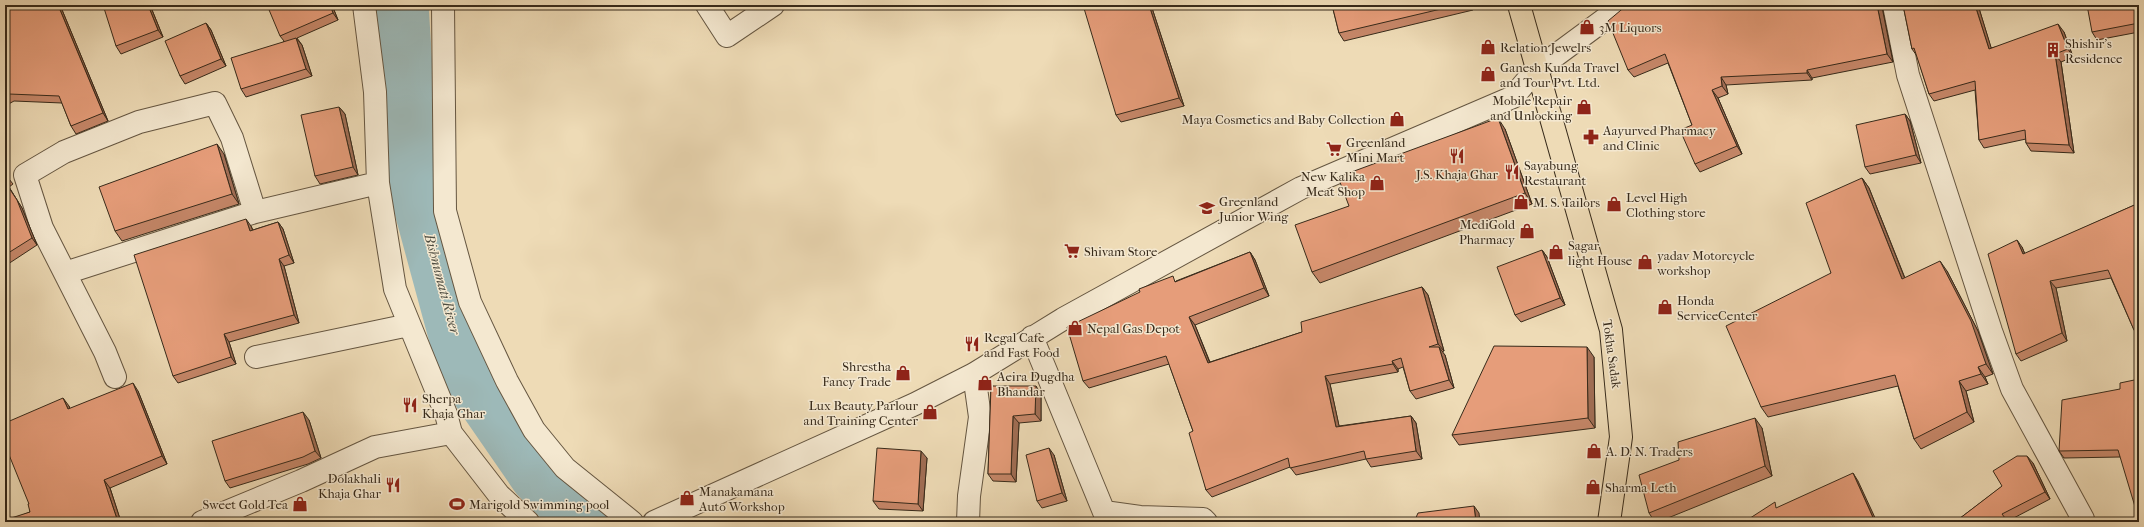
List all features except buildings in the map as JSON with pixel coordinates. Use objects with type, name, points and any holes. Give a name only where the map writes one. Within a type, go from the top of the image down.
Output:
[{"type":"main road","name":"Tokha Sadak","points":[[1519,5],[1536,70],[1611,330],[1621,437],[1609,522]]},
{"type":"street","points":[[364,5],[375,92],[378,183],[395,289],[446,414],[451,433],[500,495],[528,522]]},
{"type":"street","points":[[443,5],[445,210],[470,302],[507,381],[534,430],[565,468],[632,522]]},
{"type":"street","points":[[707,5],[727,36],[773,5]]},
{"type":"street","points":[[654,522],[915,404],[974,374],[1032,337],[1171,258],[1301,188],[1513,97],[1536,70],[1624,5]]},
{"type":"street","points":[[1894,5],[1908,75],[2012,389],[2083,519],[2083,522]]},
{"type":"street","points":[[115,377],[105,352],[42,228],[25,175],[64,152],[139,122],[215,104],[232,138],[255,212]]},
{"type":"street","points":[[65,273],[255,212],[378,183]]},
{"type":"street","points":[[256,357],[410,325]]},
{"type":"street","points":[[1032,337],[1104,512],[1140,517],[1203,519],[1206,522]]},
{"type":"street","points":[[968,522],[969,496],[980,417],[974,374]]},
{"type":"street","points":[[202,522],[301,481],[375,447],[451,433]]},
{"type":"waterway","name":"Bishnumati River","points":[[400,5],[410,162],[467,372],[538,475],[585,522]]},
{"type":"place","name":"3M Liquors","points":[[1587,27]]},
{"type":"place","name":"Relation Jewelrs","points":[[1488,47]]},
{"type":"place","name":"Shishir's Residence","points":[[2053,50]]},
{"type":"place","name":"Ganesh Kunda Travel and Tour Pvt. Ltd.","points":[[1488,74]]},
{"type":"place","name":"Mobile Repair and Unlocking","points":[[1584,107]]},
{"type":"place","name":"Maya Cosmetics and Baby Collection","points":[[1397,119]]},
{"type":"place","name":"Aayurved Pharmacy and Clinic","points":[[1591,137]]},
{"type":"place","name":"Greenland Mini Mart","points":[[1334,149]]},
{"type":"place","name":"J.S. Khaja Ghar","points":[[1457,156]]},
{"type":"place","name":"Sayabung Restaurant","points":[[1512,172]]},
{"type":"place","name":"New Kalika Meat Shop","points":[[1377,183]]},
{"type":"place","name":"M. S. Tailors","points":[[1521,202]]},
{"type":"place","name":"Level High Clothing store","points":[[1614,204]]},
{"type":"place","name":"Greenland Junior Wing","points":[[1207,208]]},
{"type":"place","name":"MediGold Pharmacy","points":[[1527,231]]},
{"type":"place","name":"Shivam Store","points":[[1072,251]]},
{"type":"place","name":"Sagar light House","points":[[1556,252]]},
{"type":"place","name":"yadav Motorcycle workshop","points":[[1645,262]]},
{"type":"place","name":"Honda ServiceCenter","points":[[1665,307]]},
{"type":"place","name":"Nepal Gas Depot","points":[[1075,328]]},
{"type":"place","name":"Regal Cafe and Fast Food","points":[[972,344]]},
{"type":"place","name":"Shrestha Fancy Trade","points":[[903,373]]},
{"type":"place","name":"Aeira Dugdha Bhandar","points":[[985,383]]},
{"type":"place","name":"Sherpa Khaja Ghar","points":[[410,405]]},
{"type":"place","name":"Lux Beauty Parlour and Training Center","points":[[930,412]]},
{"type":"place","name":"A. D. N. Traders","points":[[1594,451]]},
{"type":"place","name":"Dolakhali Khaja Ghar","points":[[393,485]]},
{"type":"place","name":"Sharma Leth","points":[[1593,487]]},
{"type":"place","name":"Manakamana Auto Workshop","points":[[687,498]]},
{"type":"place","name":"Sweet Gold Tea","points":[[300,504]]},
{"type":"place","name":"Marigold Swimming pool","points":[[457,504]]}]
